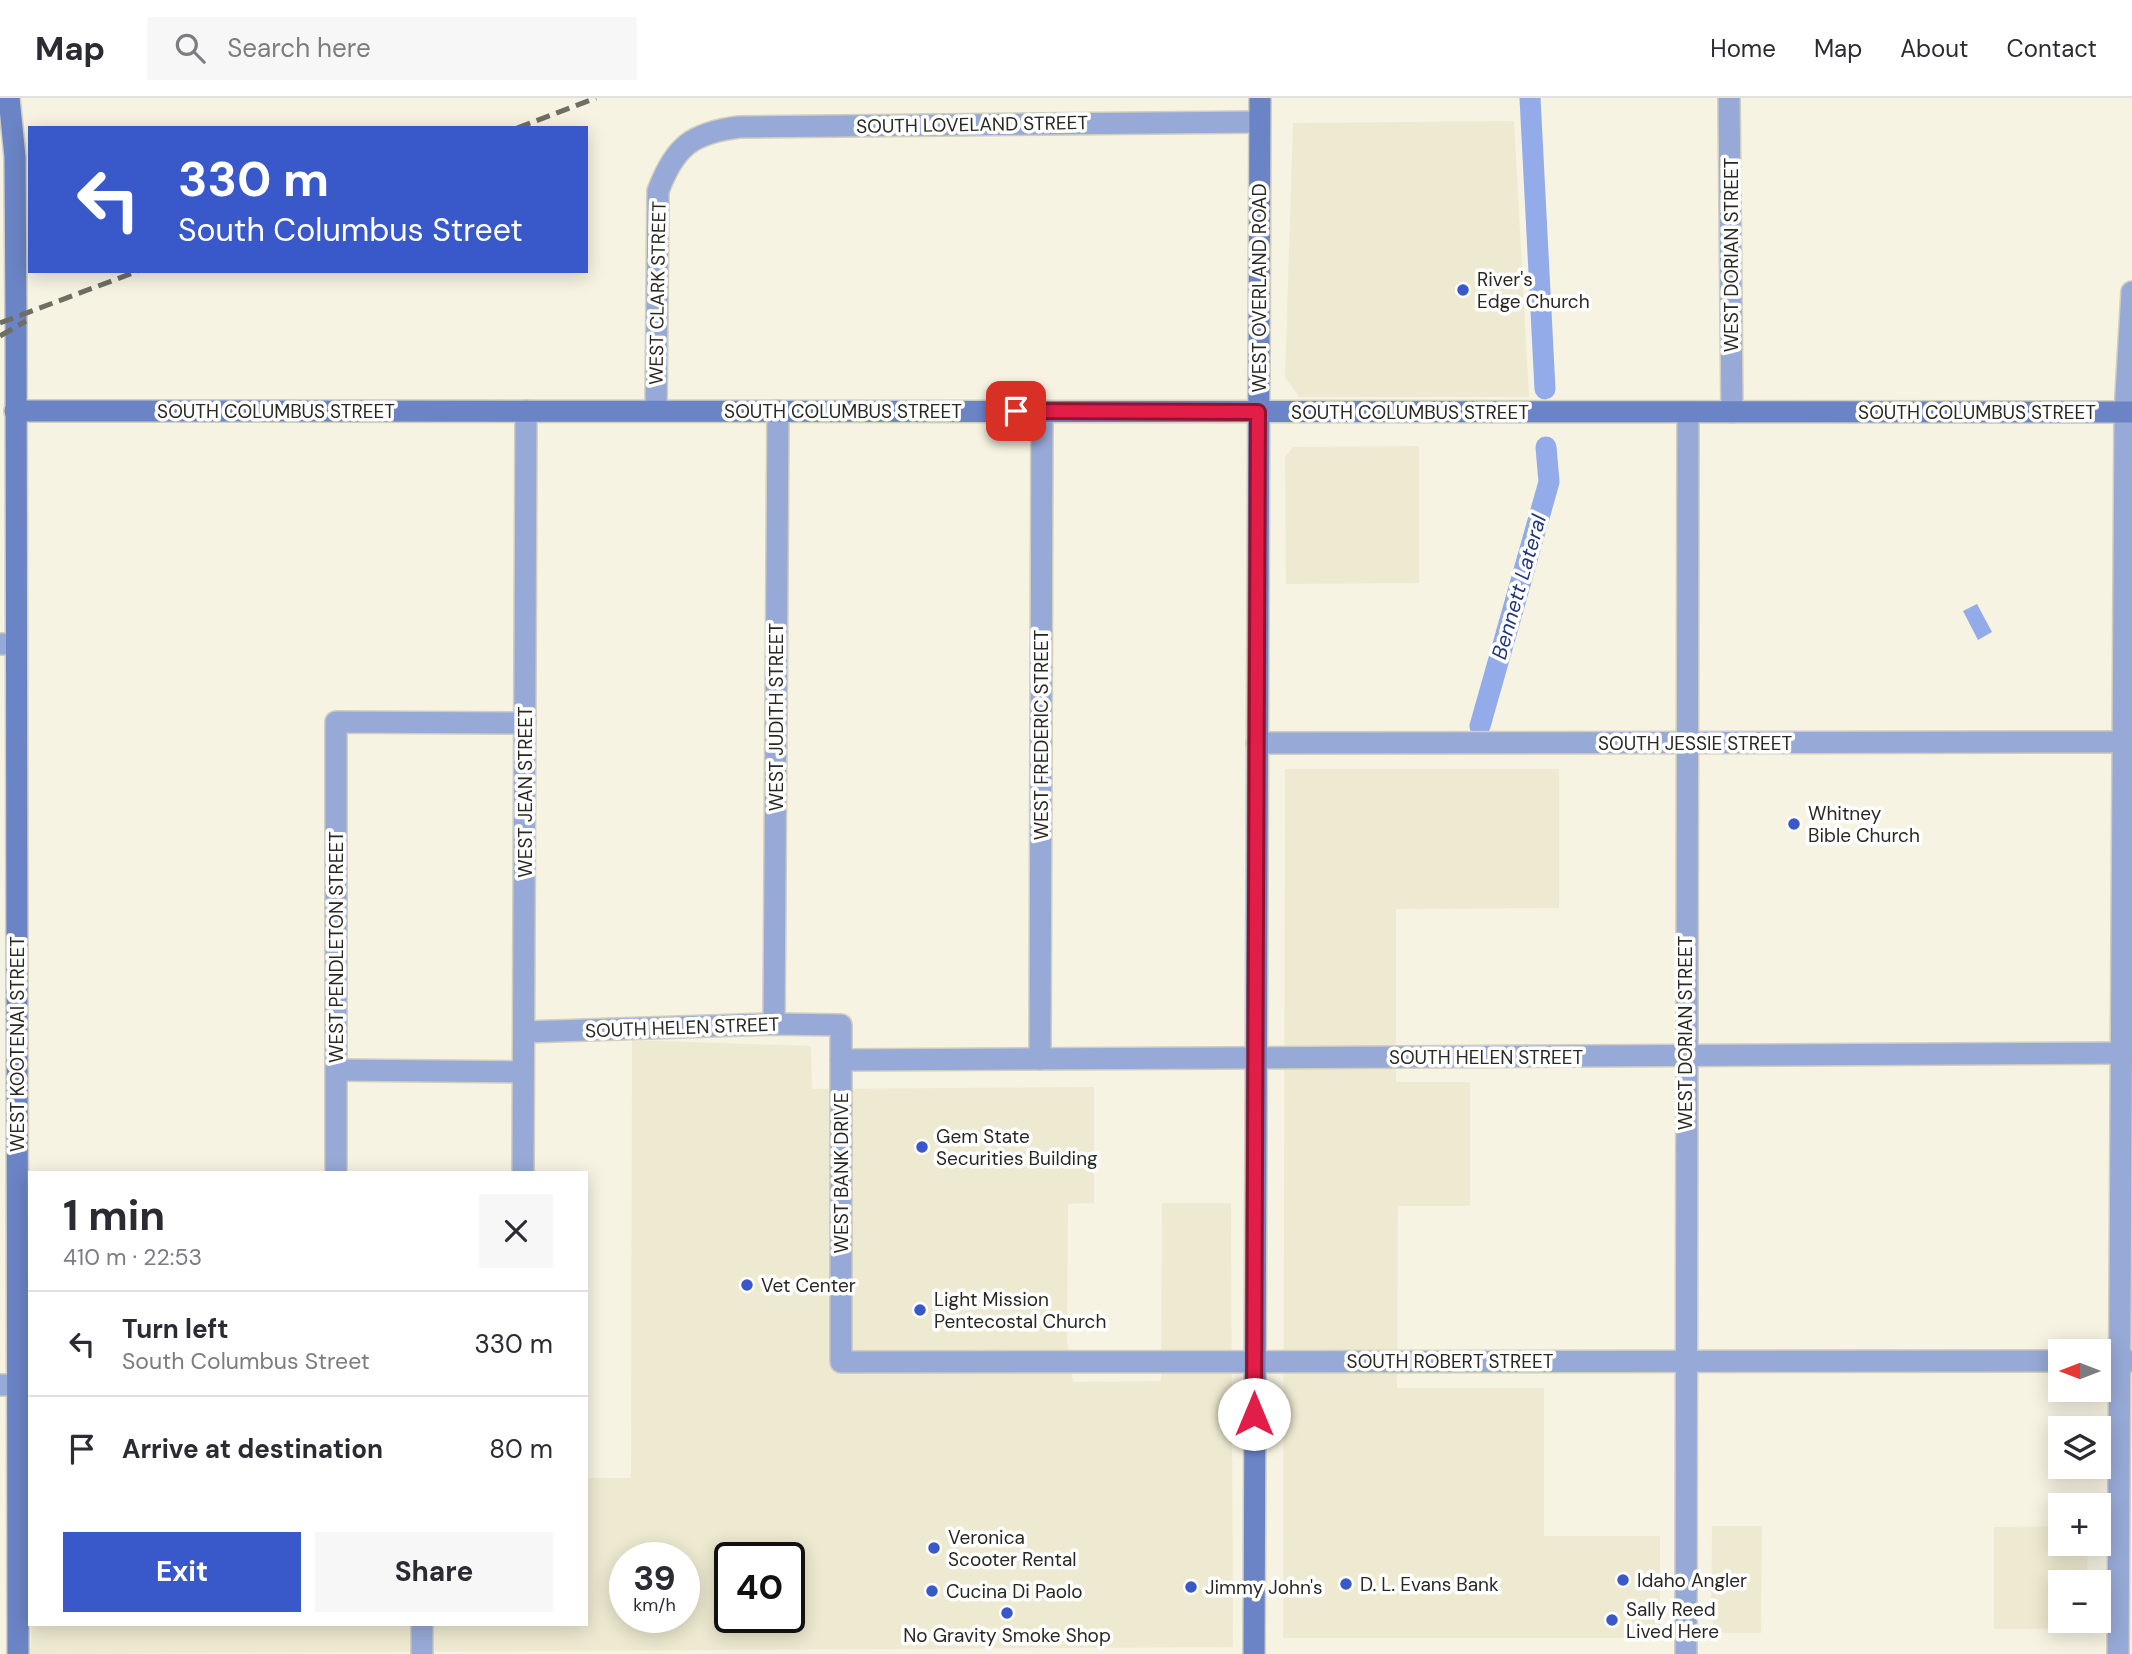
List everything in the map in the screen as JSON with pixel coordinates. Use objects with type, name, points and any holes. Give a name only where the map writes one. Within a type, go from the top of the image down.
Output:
[{"type":"street","name":"WEST KOOTENAI STREET","points":[[9,98],[7,159],[15,411],[8,644],[9,1385],[19,1654]]},
{"type":"street","name":"WEST OVERLAND ROAD","points":[[1254,1654],[1259,98]]},
{"type":"street","name":"WEST DORIAN STREET","points":[[1729,98],[1731,412]]},
{"type":"street","name":"SOUTH LOVELAND STREET","points":[[687,142],[713,130],[739,127],[1259,122]]},
{"type":"street","name":"WEST CLARK STREET","points":[[656,411],[658,191],[669,162],[687,142]]},
{"type":"street","points":[[2118,1654],[2127,1361],[2128,412],[2132,292]]},
{"type":"street","name":"SOUTH COLUMBUS STREET","points":[[15,411],[2128,412]]},
{"type":"street","name":"WEST JEAN STREET","points":[[523,1171],[526,411]]},
{"type":"street","name":"WEST JUDITH STREET","points":[[774,1024],[778,411]]},
{"type":"street","name":"WEST FREDERIC STREET","points":[[1040,1059],[1042,411]]},
{"type":"street","name":"WEST DORIAN STREET","points":[[1686,1654],[1684,1361],[1688,412]]},
{"type":"street","name":"WEST PENDLETON STREET","points":[[336,1171],[336,722],[525,723]]},
{"type":"street","name":"SOUTH JESSIE STREET","points":[[1257,743],[2128,742]]},
{"type":"street","name":"SOUTH HELEN STREET","points":[[524,1032],[774,1024],[841,1026]]},
{"type":"street","name":"WEST BANK DRIVE","points":[[841,1026],[841,1362]]},
{"type":"street","name":"SOUTH HELEN STREET","points":[[841,1060],[2127,1054]]},
{"type":"street","points":[[336,1070],[523,1072]]},
{"type":"street","name":"SOUTH ROBERT STREET","points":[[841,1362],[2048,1361]]},
{"type":"street","points":[[422,1626],[422,1654]]},
{"type":"shaded area","points":[[1514,121],[1529,397],[1299,397],[1285,377],[1293,123]]},
{"type":"shaded area","points":[[1419,446],[1419,583],[1286,584],[1285,457],[1293,447]]},
{"type":"shaded area","points":[[1285,769],[1559,769],[1559,908],[1396,909],[1396,1082],[1470,1082],[1470,1206],[1398,1206],[1397,1388],[1544,1388],[1544,1536],[1660,1536],[1660,1638],[1283,1638]]},
{"type":"shaded area","points":[[632,1040],[811,1046],[812,1089],[1094,1087],[1094,1203],[1068,1204],[1067,1341],[1073,1382],[1161,1381],[1162,1203],[1231,1203],[1233,1647],[30,1654],[32,1626],[588,1626],[588,1478],[631,1478]]},
{"type":"shaded area","points":[[1712,1526],[1762,1526],[1761,1633],[1721,1633],[1711,1620]]},
{"type":"shaded area","points":[[2048,1526],[2048,1556],[2088,1556],[2087,1570],[2048,1570],[2048,1629],[1994,1629],[1994,1527]]},
{"type":"water","points":[[1977,604],[1992,632],[1978,640],[1963,611]]},
{"type":"waterway","name":"Bennett Lateral","points":[[1530,98],[1545,389]]},
{"type":"waterway","name":"Bennett Lateral","points":[[1480,726],[1549,482],[1546,447]]},
{"type":"railway","points":[[522,126],[596,98]]},
{"type":"railway","points":[[0,323],[133,273]]},
{"type":"railway","points":[[0,336],[26,321]]},
{"type":"place","name":"River's Edge Church","points":[[1463,290]]},
{"type":"place","name":"Whitney Bible Church","points":[[1794,824]]},
{"type":"place","name":"Gem State Securities Building","points":[[922,1147]]},
{"type":"place","name":"Vet Center","points":[[747,1285]]},
{"type":"place","name":"Light Mission Pentecostal Church","points":[[920,1310]]},
{"type":"place","name":"Veronica Scooter Rental","points":[[934,1548]]},
{"type":"place","name":"Idaho Angler","points":[[1623,1580]]},
{"type":"place","name":"D. L. Evans Bank","points":[[1346,1584]]},
{"type":"place","name":"Jimmy John's","points":[[1191,1587]]},
{"type":"place","name":"Cucina Di Paolo","points":[[932,1591]]},
{"type":"place","name":"No Gravity Smoke Shop","points":[[1007,1613]]},
{"type":"place","name":"Sally Reed Lived Here","points":[[1612,1620]]},
{"type":"route","points":[[1016,411],[1258,412],[1254,1414]]}]
